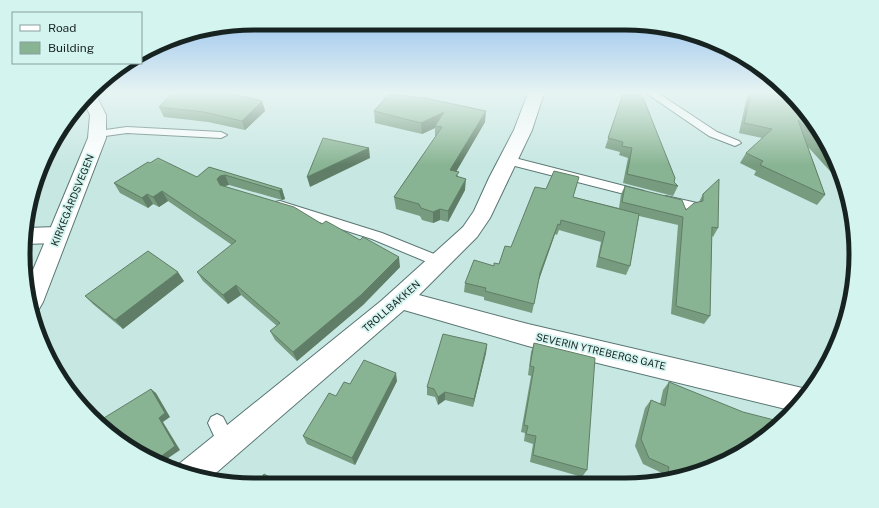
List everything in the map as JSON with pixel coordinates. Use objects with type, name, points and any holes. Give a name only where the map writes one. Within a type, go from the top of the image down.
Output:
[{"type":"street","name":"KIRKEGÅRDSVEGEN","points":[[34,295],[98,134],[98,117]]},
{"type":"street","name":"TROLLBAKKEN","points":[[196,470],[400,299],[470,232],[483,213],[498,178],[523,130],[528,117]]},
{"type":"street","points":[[30,236],[57,235]]},
{"type":"street","name":"SEVERIN YTREBERGS GATE","points":[[400,299],[528,335],[796,398]]},
{"type":"lane","points":[[686,117],[713,134],[736,143]]},
{"type":"lane","points":[[98,134],[127,130],[220,135]]},
{"type":"lane","points":[[507,160],[692,206]]},
{"type":"lane","points":[[271,202],[377,236],[439,262]]},
{"type":"lane","points":[[217,423],[228,444]]},
{"type":"building","points":[[224,117],[246,117],[242,121]]},
{"type":"building","points":[[396,117],[434,117],[421,123]]},
{"type":"building","points":[[441,117],[483,117],[450,170],[459,172],[456,176],[466,179],[448,211],[440,209],[433,212],[421,208],[419,204],[394,197],[442,127],[435,126]]},
{"type":"building","points":[[615,117],[651,117],[675,178],[674,182],[678,186],[627,174],[632,148],[622,146],[623,142],[608,138]]},
{"type":"building","points":[[745,117],[802,117],[818,141],[798,120],[825,195],[760,165],[763,161],[746,153],[772,129],[744,123]]},
{"type":"building","points":[[323,138],[369,148],[307,177]]},
{"type":"building","points":[[158,158],[197,177],[209,167],[282,189],[279,191],[225,175],[220,176],[217,179],[220,185],[294,207],[322,224],[326,221],[360,240],[363,237],[399,257],[361,295],[293,352],[270,331],[280,323],[236,285],[223,295],[197,272],[236,241],[162,191],[153,197],[147,194],[142,198],[114,183],[148,162],[150,163]]},
{"type":"building","points":[[554,171],[579,177],[573,197],[639,214],[630,266],[599,257],[605,232],[561,220],[560,225],[558,224],[540,273],[534,304],[485,291],[486,288],[465,283],[474,260],[494,266],[494,263],[499,264],[505,246],[511,247],[535,187],[546,189]]},
{"type":"building","points":[[719,179],[718,228],[712,227],[710,316],[676,306],[683,217],[622,202],[625,186],[682,200],[686,210],[694,203],[703,201],[703,194]]},
{"type":"building","points":[[148,251],[178,272],[115,320],[85,296]]},
{"type":"building","points":[[443,334],[487,344],[474,399],[445,392],[438,397],[434,389],[427,387]]},
{"type":"building","points":[[534,343],[595,358],[587,470],[533,455],[536,436],[526,434],[528,426],[524,425],[534,367],[530,366]]},
{"type":"building","points":[[364,360],[396,373],[352,458],[303,436],[329,393],[336,396],[344,382],[350,384]]},
{"type":"building","points":[[669,382],[743,412],[775,420],[761,432],[724,455],[697,466],[668,474],[669,467],[649,458],[641,439],[651,400],[665,406]]},
{"type":"building","points":[[151,389],[165,413],[159,418],[175,446],[160,457],[142,448],[118,432],[103,419]]},
{"type":"building","points":[[264,474],[271,478],[262,478]]}]
